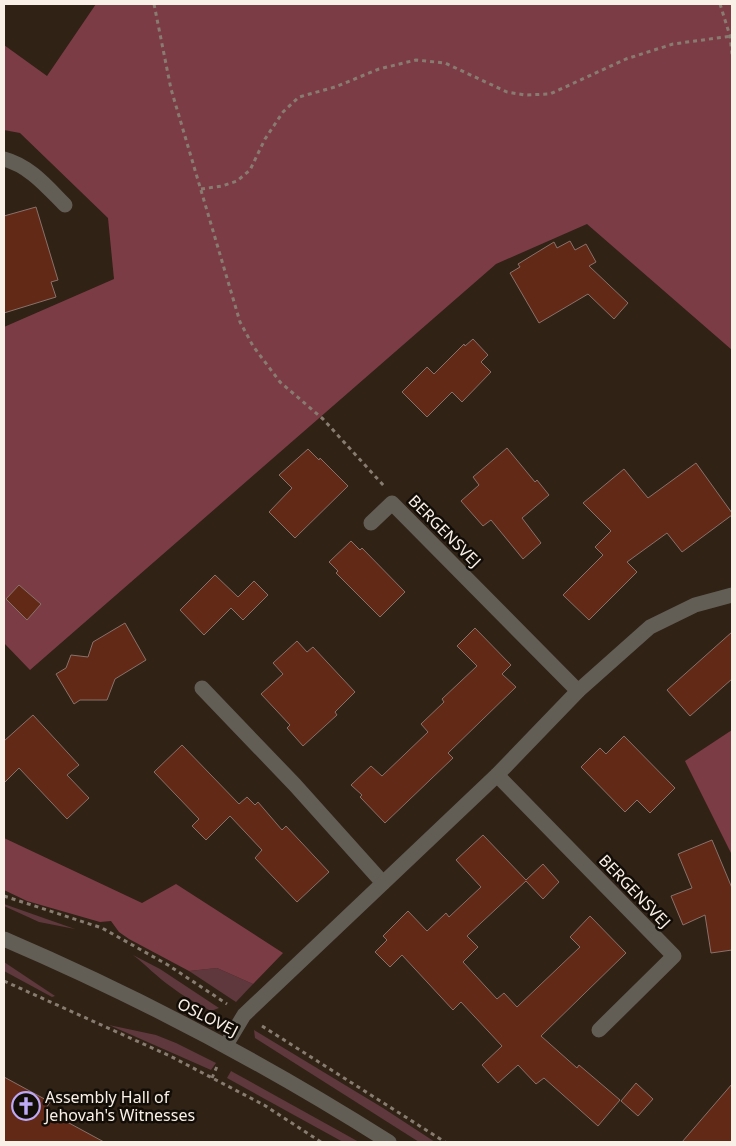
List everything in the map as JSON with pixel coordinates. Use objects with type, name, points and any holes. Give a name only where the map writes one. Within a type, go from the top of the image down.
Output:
[{"type":"street","points":[[4,160],[11,161],[33,173],[65,205]]},
{"type":"street","name":"BERGENSVEJ","points":[[371,523],[392,503],[578,691]]},
{"type":"street","points":[[226,1045],[244,1015],[497,775],[578,691],[650,626],[695,605],[732,595]]},
{"type":"street","points":[[202,688],[295,785],[382,883]]},
{"type":"street","name":"BERGENSVEJ","points":[[497,775],[674,956],[599,1030]]},
{"type":"street","name":"OSLOVEJ","points":[[4,939],[81,974],[226,1045],[389,1142]]},
{"type":"path","points":[[154,4],[171,88],[240,322],[253,346],[280,382],[323,419],[385,486],[392,503]]},
{"type":"path","points":[[720,4],[731,36],[732,54]]},
{"type":"path","points":[[201,189],[222,186],[237,181],[250,170],[265,139],[283,112],[299,97],[335,87],[380,68],[416,60],[445,63],[507,92],[550,94],[636,56],[673,44],[731,36]]},
{"type":"path","points":[[4,981],[170,1056],[264,1105],[321,1142]]},
{"type":"shaded area","points":[[96,4],[732,4],[732,350],[587,224],[496,264],[30,670],[4,643],[4,327],[114,279],[108,218],[20,133],[4,130],[4,45],[47,76]]},
{"type":"shaded area","points":[[732,730],[732,855],[685,761]]},
{"type":"shaded area","points":[[4,838],[142,903],[176,884],[283,953],[253,984],[217,968],[189,971],[129,939],[119,932],[111,921],[100,922],[27,901],[4,890]]},
{"type":"shaded area","points":[[4,904],[75,929],[39,922],[4,906]]},
{"type":"shaded area","points":[[133,955],[160,969],[219,1008],[211,1011],[190,1000]]},
{"type":"shaded area","points":[[4,962],[55,996],[52,997],[4,971]]},
{"type":"shaded area","points":[[217,968],[253,984],[236,1002],[189,971]]},
{"type":"shaded area","points":[[109,1025],[156,1035],[216,1063],[211,1070]]},
{"type":"shaded area","points":[[254,1030],[383,1108],[435,1142],[419,1142],[255,1038]]},
{"type":"shaded area","points":[[231,1071],[359,1142],[343,1142],[227,1078]]},
{"type":"building","points":[[36,207],[58,280],[51,282],[56,297],[4,313],[4,216]]},
{"type":"building","points":[[570,241],[575,250],[586,244],[596,262],[589,266],[628,303],[614,319],[588,294],[539,323],[510,273],[520,267],[518,264],[554,242],[557,248]]},
{"type":"building","points":[[473,339],[488,355],[481,362],[491,372],[462,402],[452,392],[427,417],[402,392],[427,367],[434,374],[464,344],[465,346]]},
{"type":"building","points":[[507,448],[535,482],[537,480],[549,495],[522,518],[541,543],[523,559],[491,520],[483,526],[461,501],[479,485],[473,477]]},
{"type":"building","points":[[308,449],[319,460],[320,458],[348,486],[295,538],[269,512],[292,488],[279,475]]},
{"type":"building","points":[[696,463],[732,515],[682,552],[667,533],[627,562],[637,572],[589,620],[563,595],[603,555],[595,547],[611,531],[583,503],[624,469],[648,498]]},
{"type":"building","points":[[351,541],[360,550],[362,548],[405,592],[380,617],[336,573],[338,571],[329,562]]},
{"type":"building","points":[[215,575],[238,597],[254,581],[268,595],[243,620],[231,608],[204,635],[180,610]]},
{"type":"building","points":[[19,585],[41,604],[27,620],[6,599]]},
{"type":"building","points":[[125,623],[146,660],[115,679],[107,700],[80,700],[74,704],[56,674],[66,668],[71,655],[88,657],[93,642]]},
{"type":"building","points":[[475,628],[511,665],[502,674],[516,687],[448,753],[453,758],[385,823],[360,797],[362,795],[351,785],[371,766],[382,776],[428,732],[421,724],[444,702],[442,699],[477,666],[457,646]]},
{"type":"building","points":[[732,632],[732,679],[690,716],[667,690]]},
{"type":"building","points":[[297,641],[307,652],[313,647],[355,692],[335,712],[337,715],[303,746],[287,728],[290,725],[261,694],[283,674],[273,663]]},
{"type":"building","points":[[33,715],[79,765],[67,775],[89,798],[67,819],[19,768],[4,783],[4,741]]},
{"type":"building","points":[[624,736],[675,788],[650,813],[637,800],[625,812],[581,767],[600,748],[606,754]]},
{"type":"building","points":[[182,745],[239,804],[247,797],[255,805],[258,802],[282,830],[286,826],[329,872],[297,902],[255,858],[262,850],[230,816],[206,840],[192,826],[199,819],[154,772]]},
{"type":"building","points":[[483,835],[526,880],[543,864],[559,882],[543,899],[526,881],[467,936],[478,947],[463,962],[497,999],[504,993],[517,1007],[580,947],[570,937],[590,916],[626,953],[541,1036],[577,1068],[579,1065],[620,1100],[598,1126],[544,1078],[536,1084],[518,1065],[498,1083],[482,1065],[502,1046],[461,1002],[453,1010],[402,955],[390,967],[375,952],[387,940],[383,936],[408,911],[427,931],[446,913],[449,917],[481,887],[456,860]]},
{"type":"building","points":[[712,840],[732,888],[732,950],[711,953],[705,915],[683,925],[671,896],[692,888],[678,854]]},
{"type":"building","name":"Assembly Hall of Jehovah's Witnesses","points":[[4,1077],[50,1102],[45,1110],[104,1142],[4,1142]]},
{"type":"building","points":[[636,1083],[653,1099],[638,1116],[621,1101]]},
{"type":"building","points":[[732,1084],[732,1142],[682,1142]]},
{"type":"place","name":"Assembly Hall of Jehovah's Witnesses","points":[[26,1106]]}]
